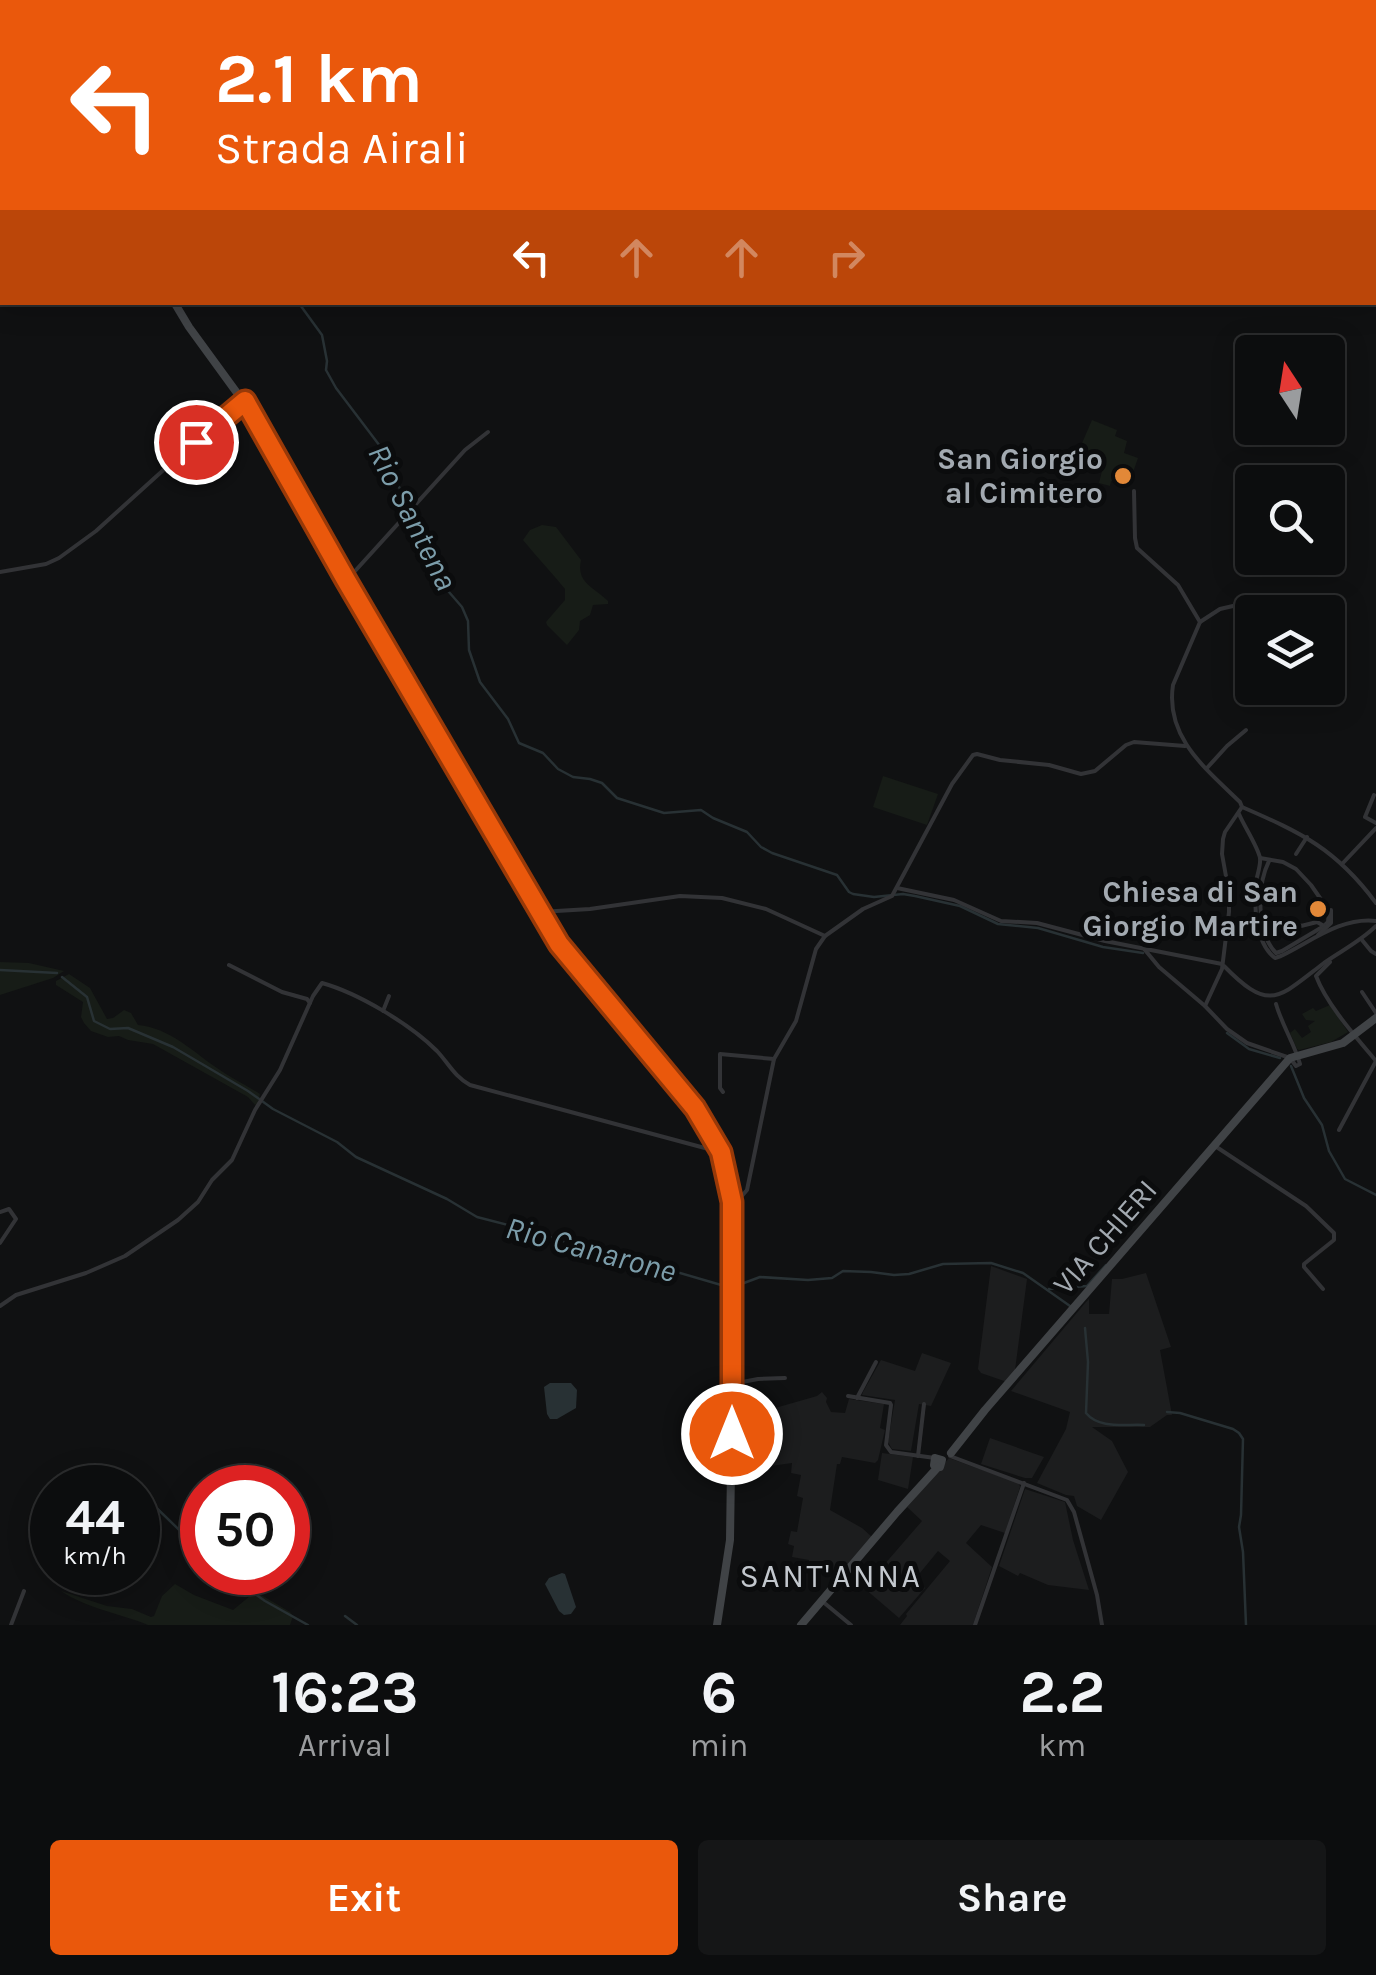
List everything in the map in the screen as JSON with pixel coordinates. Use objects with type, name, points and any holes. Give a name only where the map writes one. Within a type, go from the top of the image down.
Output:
[{"type":"main road","points":[[176,305],[245,401],[540,912],[571,960],[695,1108],[721,1152],[732,1202],[732,1384],[730,1540],[717,1625]]},
{"type":"main road","points":[[1294,1057],[1355,1036],[1376,1016]]},
{"type":"main road","name":"VIA CHIERI","points":[[802,1625],[942,1458],[1294,1057]]},
{"type":"street","points":[[0,572],[59,558],[96,531],[245,401]]},
{"type":"street","points":[[346,580],[465,450],[488,432]]},
{"type":"street","points":[[1134,491],[1137,548],[1178,585],[1200,622]]},
{"type":"street","points":[[1235,606],[1220,609],[1200,622],[1173,684],[1171,703],[1185,746],[1242,807],[1307,837],[1329,852],[1376,903]]},
{"type":"street","points":[[1207,768],[1246,730]]},
{"type":"street","points":[[732,1202],[747,1190],[774,1059],[796,1021],[816,949],[825,936],[894,892],[952,784],[975,754],[1050,765],[1081,774],[1095,770],[1134,742],[1185,746]]},
{"type":"street","points":[[1342,864],[1376,826],[1364,817],[1374,795]]},
{"type":"street","points":[[1205,1006],[1221,972],[1230,901],[1222,845],[1224,832],[1242,807]]},
{"type":"street","points":[[1239,814],[1260,858],[1256,882],[1259,930],[1267,951],[1275,958],[1355,920],[1376,923]]},
{"type":"street","points":[[1296,854],[1307,837]]},
{"type":"street","points":[[1260,858],[1284,862],[1302,874],[1329,911],[1324,926],[1276,953],[1270,948],[1262,926],[1260,889],[1268,861]]},
{"type":"street","points":[[894,892],[954,900],[1000,921],[1037,924],[1222,964],[1255,993],[1274,996],[1286,992],[1345,950],[1376,923]]},
{"type":"street","points":[[1316,938],[1331,923],[1333,911],[1321,894]]},
{"type":"street","points":[[540,912],[680,896],[722,898],[766,909],[825,936]]},
{"type":"street","points":[[1338,926],[1345,919]]},
{"type":"street","points":[[1292,920],[1298,925],[1317,922],[1324,926]]},
{"type":"street","points":[[1360,938],[1376,954]]},
{"type":"street","points":[[1141,948],[1221,1024],[1247,1043],[1294,1057]]},
{"type":"street","points":[[1155,961],[1153,954],[1158,950]]},
{"type":"street","points":[[1339,1130],[1376,1061],[1316,976],[1345,950]]},
{"type":"street","points":[[230,965],[282,992],[310,999]]},
{"type":"street","points":[[0,1303],[125,1256],[198,1202],[232,1160],[280,1070],[310,999],[322,982],[406,1025],[435,1050],[456,1076],[470,1085],[721,1152]]},
{"type":"street","points":[[1362,992],[1376,1016]]},
{"type":"street","points":[[383,1011],[389,996]]},
{"type":"street","points":[[1276,1004],[1294,1057]]},
{"type":"street","points":[[722,1092],[720,1054],[774,1059]]},
{"type":"street","points":[[1214,1146],[1306,1206],[1334,1233],[1334,1240],[1304,1264],[1323,1289]]},
{"type":"street","points":[[0,1212],[9,1209],[16,1219],[0,1244]]},
{"type":"street","points":[[857,1398],[876,1362]]},
{"type":"street","points":[[732,1384],[785,1378]]},
{"type":"street","points":[[848,1396],[890,1403],[887,1449],[942,1458],[1067,1500],[1074,1512],[1102,1625]]},
{"type":"street","points":[[918,1456],[924,1404]]},
{"type":"street","points":[[975,1625],[1024,1483]]},
{"type":"street","points":[[11,1625],[23,1594]]},
{"type":"street","points":[[822,1601],[851,1625]]},
{"type":"shaded area","points":[[1092,420],[1117,430],[1115,436],[1127,441],[1124,453],[1138,458],[1128,487],[1111,481],[1110,486],[1099,483],[1103,467],[1076,457]]},
{"type":"shaded area","points":[[542,525],[556,527],[581,560],[581,574],[587,584],[608,601],[593,605],[567,645],[546,622],[565,600],[565,589],[523,540],[530,530]]},
{"type":"shaded area","points":[[883,776],[938,794],[927,825],[873,807]]},
{"type":"shaded area","points":[[0,962],[29,963],[64,971],[0,995]]},
{"type":"shaded area","points":[[69,974],[90,988],[107,1019],[124,1010],[131,1013],[138,1025],[170,1035],[260,1094],[258,1103],[255,1105],[248,1097],[153,1044],[91,1031],[81,1017],[83,1002],[56,985],[56,981]]},
{"type":"shaded area","points":[[1330,1005],[1348,1032],[1331,1042],[1297,1049],[1290,1033],[1295,1029],[1302,1038],[1311,1032],[1308,1026],[1315,1021],[1306,1020],[1302,1014]]},
{"type":"shaded area","points":[[991,1266],[1027,1279],[1015,1370],[1007,1382],[978,1369]]},
{"type":"shaded area","points":[[1146,1273],[1171,1347],[1160,1350],[1172,1415],[1150,1427],[1092,1427],[1112,1441],[1128,1472],[1101,1520],[1077,1506],[1074,1496],[1037,1483],[1066,1429],[1070,1412],[1011,1391],[1089,1299],[1089,1314],[1109,1314],[1112,1279]]},
{"type":"shaded area","points":[[922,1353],[951,1363],[931,1406],[919,1404],[911,1451],[892,1449],[888,1442],[895,1400],[862,1395],[881,1360],[915,1371]]},
{"type":"shaded area","points":[[550,1383],[571,1383],[577,1390],[576,1408],[557,1419],[550,1419],[547,1414],[544,1387]]},
{"type":"shaded area","points":[[822,1392],[831,1412],[845,1413],[849,1399],[884,1404],[880,1428],[885,1430],[878,1460],[875,1463],[842,1457],[837,1464],[830,1510],[872,1537],[842,1573],[809,1567],[809,1560],[792,1557],[794,1546],[788,1544],[791,1531],[797,1532],[803,1498],[797,1496],[801,1475],[791,1473],[792,1463],[737,1471],[737,1419]]},
{"type":"shaded area","points":[[990,1438],[1044,1457],[1032,1478],[981,1464]]},
{"type":"shaded area","points":[[882,1453],[913,1457],[908,1489],[878,1480]]},
{"type":"shaded area","points":[[949,1458],[1019,1483],[1020,1487],[1005,1533],[981,1525],[966,1543],[992,1567],[973,1625],[900,1625],[950,1561],[938,1551],[915,1579],[925,1588],[899,1618],[864,1588],[922,1521],[907,1507]]},
{"type":"shaded area","points":[[1025,1489],[1065,1502],[1089,1590],[1048,1585],[999,1566]]},
{"type":"shaded area","points":[[562,1573],[576,1607],[571,1614],[564,1615],[545,1584]]},
{"type":"shaded area","points":[[175,1584],[180,1587],[180,1595],[194,1595],[233,1610],[250,1596],[261,1595],[290,1612],[290,1625],[148,1625],[68,1595],[151,1617],[162,1596]]},
{"type":"waterway","name":"Rio Santena","points":[[300,305],[322,335],[326,370],[336,388],[386,454],[429,562],[468,621],[469,650],[480,682],[508,719],[519,743],[543,753],[558,769],[573,777],[602,783],[617,798],[664,813],[701,810],[747,832],[772,853],[837,875],[853,894],[915,896],[960,906],[998,924],[1038,928],[1103,947],[1143,953]]},
{"type":"waterway","points":[[0,970],[57,973]]},
{"type":"waterway","name":"Rio Canarone","points":[[62,977],[87,997],[94,1021],[110,1029],[128,1028],[173,1047],[273,1109],[337,1142],[356,1157],[477,1217],[535,1232],[617,1263],[639,1261],[728,1287]]},
{"type":"waterway","name":"Rio Santena","points":[[1227,1033],[1249,1049],[1280,1058]]},
{"type":"waterway","name":"Rio Santena","points":[[1291,1066],[1345,1179],[1376,1195]]},
{"type":"waterway","name":"Rio Canarone","points":[[736,1286],[760,1277],[808,1280],[832,1278],[843,1271],[894,1275],[943,1264],[991,1263],[1023,1273],[1070,1306]]},
{"type":"waterway","points":[[1049,1289],[1087,1286],[1106,1265]]},
{"type":"waterway","name":"Rio Canarone","points":[[1085,1328],[1086,1413],[1105,1424],[1144,1425]]},
{"type":"waterway","name":"Rio Canarone","points":[[1167,1412],[1233,1429],[1243,1439],[1239,1527],[1246,1625]]},
{"type":"waterway","points":[[160,1511],[180,1531]]},
{"type":"waterway","points":[[257,1595],[308,1625]]},
{"type":"waterway","points":[[345,1616],[357,1625]]},
{"type":"place","name":"San Giorgio al Cimitero","points":[[1123,476]]},
{"type":"place","name":"Chiesa di San Giorgio Martire","points":[[1318,909]]},
{"type":"district","name":"SANT'ANNA","points":[[831,1576]]},
{"type":"route","points":[[196,442],[245,401],[559,944],[710,1130],[721,1152],[732,1202],[732,1434]]}]
